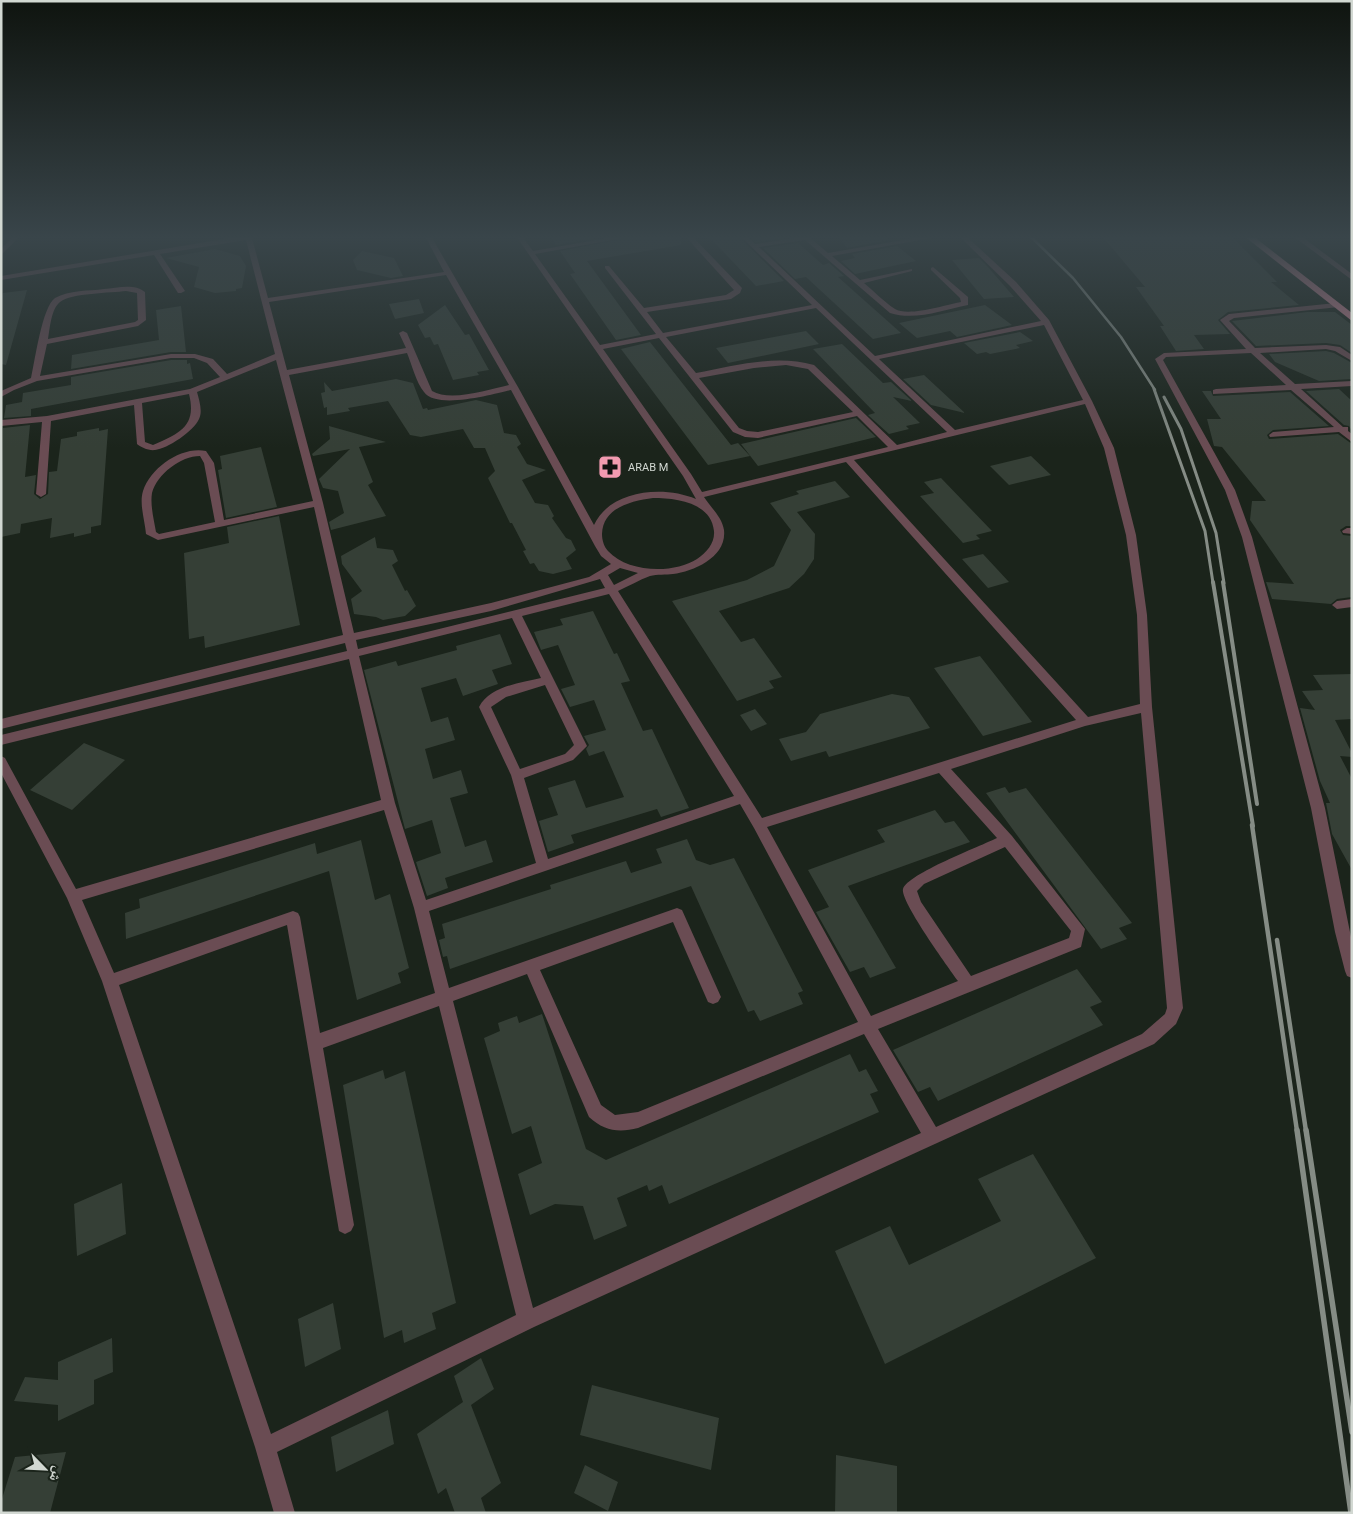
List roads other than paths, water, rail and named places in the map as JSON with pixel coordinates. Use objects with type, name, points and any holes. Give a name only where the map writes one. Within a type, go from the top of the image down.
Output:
[{"type":"highway","points":[[1337,307],[1352,318]]},
{"type":"street","points":[[35,379],[52,307]]},
{"type":"street","points":[[43,342],[138,324],[142,320],[142,307]]},
{"type":"street","points":[[265,307],[278,356],[285,373],[318,503],[388,803],[421,908],[526,1320]]},
{"type":"street","points":[[467,307],[514,387],[596,538],[600,549],[619,564],[650,572],[672,571],[686,567],[708,556],[718,544],[720,531],[716,519],[706,508],[700,495],[568,307]]},
{"type":"street","points":[[638,307],[695,376],[736,430],[745,434],[758,435],[859,414]]},
{"type":"street","points":[[641,311],[668,307]]},
{"type":"street","points":[[596,348],[814,307]]},
{"type":"street","points":[[818,307],[954,433]]},
{"type":"street","points":[[888,307],[893,311],[902,314],[918,313],[948,307]]},
{"type":"street","points":[[265,1446],[526,1320],[931,1135],[1148,1040],[1172,1019],[1175,1008],[1146,707],[1142,615],[1130,535],[1109,448],[1088,401],[1046,322],[1033,307]]},
{"type":"street","points":[[1330,307],[1225,318],[1224,320],[1226,325],[1254,352],[1352,439]]},
{"type":"street","points":[[875,358],[1046,322]]},
{"type":"street","points":[[403,333],[428,392],[432,396],[451,398],[514,387]]},
{"type":"street","points":[[1352,359],[1342,351],[1330,348],[1164,355],[1159,358],[1230,490],[1247,538],[1318,808],[1342,932],[1352,970]]},
{"type":"street","points":[[285,373],[409,350]]},
{"type":"street","points":[[1,395],[11,388],[35,379],[182,355],[210,361],[226,378]]},
{"type":"street","points":[[1,423],[47,419],[192,392],[278,356]]},
{"type":"street","points":[[695,376],[783,362],[800,362],[811,367],[894,447]]},
{"type":"street","points":[[1216,392],[1352,383]]},
{"type":"street","points":[[138,403],[142,444],[153,448],[167,442],[192,425],[196,413],[192,392]]},
{"type":"street","points":[[700,495],[1088,401]]},
{"type":"street","points":[[41,494],[47,419]]},
{"type":"street","points":[[1273,435],[1352,428]]},
{"type":"street","points":[[220,525],[209,463],[203,454],[190,453],[168,466],[151,485],[148,492],[151,534],[158,537],[220,525],[318,503]]},
{"type":"street","points":[[849,460],[1085,722]]},
{"type":"street","points":[[596,538],[597,526],[604,514],[617,504],[634,498],[653,495],[673,495],[691,500],[706,508]]},
{"type":"street","points":[[1,724],[348,638],[491,607],[593,579],[619,564]]},
{"type":"street","points":[[1,740],[353,653],[516,615],[614,589],[650,572]]},
{"type":"street","points":[[602,574],[614,589],[744,798],[868,1026],[931,1135]]},
{"type":"street","points":[[1336,605],[1352,603]]},
{"type":"street","points":[[516,615],[546,680],[581,746],[569,757],[516,775]]},
{"type":"street","points":[[544,866],[516,775],[485,707],[486,702],[493,696],[546,680]]},
{"type":"street","points":[[759,824],[1085,722],[1146,707]]},
{"type":"street","points":[[1,761],[73,896],[110,981],[265,1446],[285,1513]]},
{"type":"street","points":[[531,966],[596,1111],[604,1120],[619,1125],[638,1120],[968,984],[1076,942],[1078,929],[1007,840],[942,767]]},
{"type":"street","points":[[421,908],[744,798]]},
{"type":"street","points":[[73,896],[388,803]]},
{"type":"street","points":[[968,984],[916,906],[910,895],[910,889],[919,880],[1007,840]]},
{"type":"street","points":[[315,1043],[677,914],[713,997]]},
{"type":"street","points":[[110,981],[294,917],[346,1225]]},
{"type":"railway","points":[[1096,307],[1121,337],[1155,390]]},
{"type":"railway","points":[[1154,389],[1205,531],[1213,583]]},
{"type":"railway","points":[[1164,397],[1181,429],[1216,533],[1224,583]]},
{"type":"railway","points":[[1213,582],[1253,826]]},
{"type":"railway","points":[[1223,582],[1257,804]]},
{"type":"railway","points":[[1252,825],[1297,1131]]},
{"type":"railway","points":[[1277,940],[1306,1131]]},
{"type":"railway","points":[[1297,1130],[1351,1513]]},
{"type":"railway","points":[[1306,1130],[1352,1432]]},
{"type":"place","name":"ARAB M","points":[[610,467]]}]
